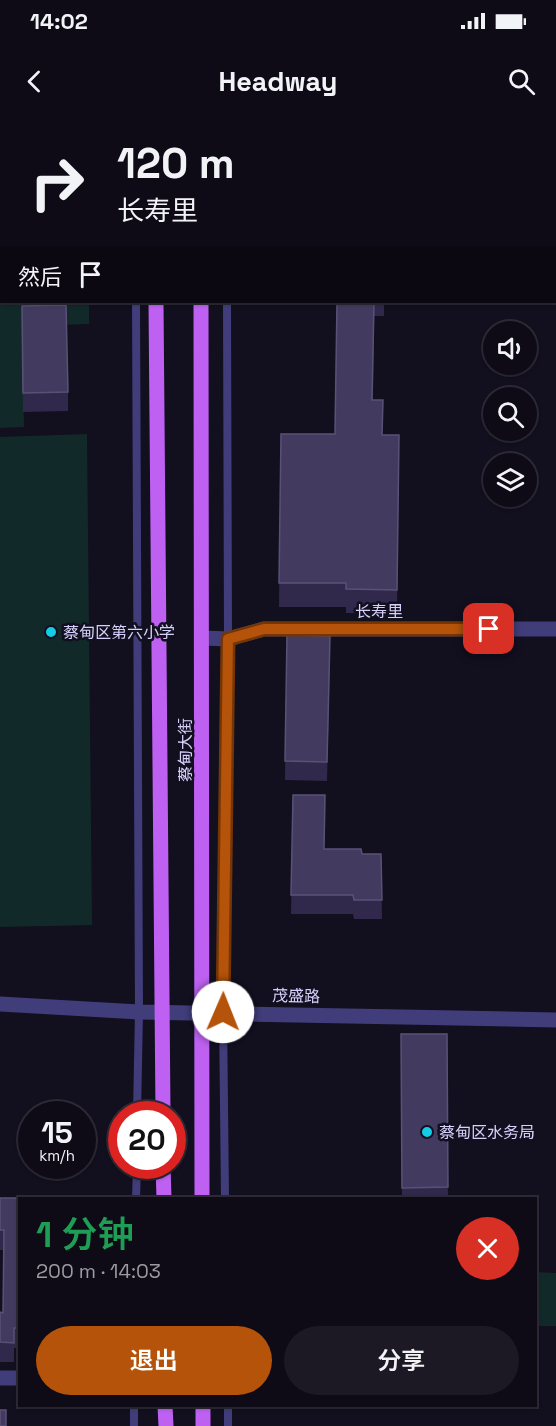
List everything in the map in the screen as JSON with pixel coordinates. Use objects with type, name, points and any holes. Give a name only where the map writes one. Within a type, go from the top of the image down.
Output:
[{"type":"main road","name":"蔡甸大街","points":[[156,303],[163,1101]]},
{"type":"main road","name":"蔡甸大街","points":[[201,303],[202,1197]]},
{"type":"main road","points":[[163,1179],[164,1197]]},
{"type":"main road","points":[[165,1407],[166,1426]]},
{"type":"main road","points":[[203,1407],[203,1426]]},
{"type":"street","name":"长寿里","points":[[203,638],[228,639],[264,629],[556,629]]},
{"type":"street","name":"茂盛路","points":[[0,1004],[138,1012],[556,1020]]},
{"type":"street","points":[[0,1378],[18,1378]]},
{"type":"lane","points":[[136,303],[137,1101]]},
{"type":"lane","points":[[225,1197],[223,1012],[228,639],[227,303]]},
{"type":"lane","points":[[136,1179],[136,1197]]},
{"type":"lane","points":[[134,1407],[134,1426]]},
{"type":"lane","points":[[228,1407],[228,1426]]},
{"type":"green space","points":[[0,303],[89,303],[89,324],[22,326],[24,427],[0,428]]},
{"type":"green space","name":"蔡甸区第六小学","points":[[87,434],[92,925],[0,927],[0,437]]},
{"type":"green space","points":[[537,1272],[556,1273],[556,1326],[537,1326]]},
{"type":"building","points":[[337,303],[374,303],[372,400],[383,400],[382,435],[399,435],[397,590],[346,589],[346,583],[279,583],[281,434],[335,434]]},
{"type":"building","points":[[66,305],[68,392],[23,393],[22,306]]},
{"type":"building","points":[[287,635],[330,636],[327,762],[285,761]]},
{"type":"building","points":[[293,795],[325,795],[324,849],[361,849],[362,854],[381,854],[382,900],[354,900],[353,895],[291,895]]},
{"type":"building","points":[[401,1034],[447,1034],[448,1187],[402,1188]]},
{"type":"building","points":[[0,1198],[18,1198],[18,1328],[14,1328],[14,1343],[0,1342],[0,1312],[3,1313],[4,1230],[0,1230]]},
{"type":"building","points":[[0,1410],[6,1410],[6,1426],[0,1426]]},
{"type":"place","name":"蔡甸区第六小学","points":[[51,632]]},
{"type":"place","name":"蔡甸区水务局","points":[[427,1132]]},
{"type":"route","points":[[223,1012],[228,639],[264,629],[489,629]]}]
